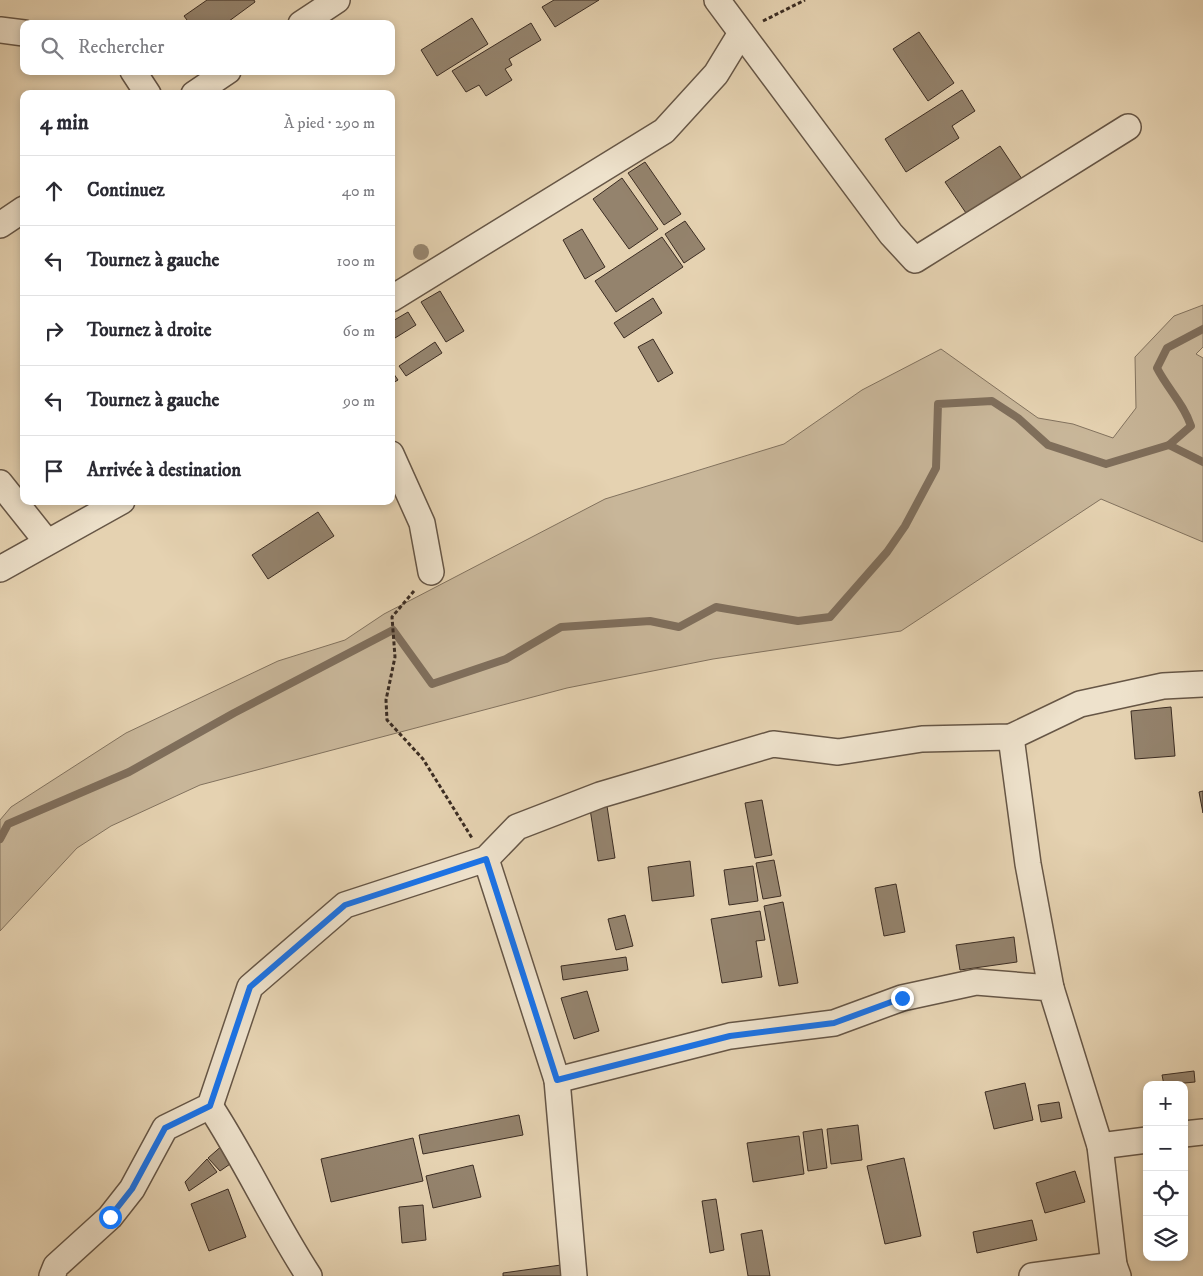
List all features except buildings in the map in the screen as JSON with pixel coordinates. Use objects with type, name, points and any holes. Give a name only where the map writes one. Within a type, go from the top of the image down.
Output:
[{"type":"street","points":[[307,20],[337,0]]},
{"type":"street","points":[[717,0],[891,234],[915,260],[1128,127]]},
{"type":"street","points":[[0,30],[20,32]]},
{"type":"street","points":[[395,297],[664,132],[716,74],[741,33]]},
{"type":"street","points":[[136,75],[145,90]]},
{"type":"street","points":[[200,90],[222,75]]},
{"type":"street","points":[[0,225],[20,212]]},
{"type":"street","points":[[395,463],[422,523],[431,572]]},
{"type":"street","points":[[0,483],[47,542]]},
{"type":"street","points":[[0,569],[115,505]]},
{"type":"street","points":[[52,1276],[56,1266],[110,1217],[132,1189],[165,1128],[210,1106],[250,987],[345,905],[486,859],[517,827],[600,795],[773,744],[838,752],[922,739],[1011,737],[1080,704],[1163,686],[1203,684]]},
{"type":"street","points":[[1011,737],[1028,864],[1050,988],[1100,1146],[1116,1270],[1032,1276]]},
{"type":"street","points":[[486,859],[557,1080],[574,1276]]},
{"type":"street","points":[[557,1080],[730,1036],[834,1023],[902,998],[976,982],[1050,988]]},
{"type":"street","points":[[210,1106],[236,1146],[286,1240],[309,1276]]},
{"type":"street","points":[[1188,1134],[1203,1132]]},
{"type":"street","points":[[1100,1146],[1143,1141]]},
{"type":"path","points":[[741,33],[805,0]]},
{"type":"path","points":[[431,572],[392,617],[395,657],[386,700],[387,720],[423,759],[486,859]]},
{"type":"shaded area","points":[[1203,305],[1203,347],[1196,354],[1203,358],[1203,542],[1101,499],[901,631],[713,659],[567,688],[200,785],[111,826],[77,848],[0,931],[0,820],[11,807],[126,733],[278,661],[345,640],[384,614],[605,499],[784,444],[862,390],[941,349],[1038,418],[1073,424],[1113,438],[1136,408],[1135,357],[1174,316]]},
{"type":"waterway","points":[[1169,445],[1191,426],[1184,410],[1157,368],[1167,348],[1203,329]]},
{"type":"waterway","points":[[0,839],[8,824],[129,772],[234,713],[393,630],[432,684],[506,659],[561,627],[650,621],[679,627],[716,607],[798,621],[830,617],[887,552],[905,526],[936,468],[938,404],[992,401],[1018,418],[1048,445],[1106,464],[1169,445],[1203,462]]},
{"type":"route","points":[[110,1217],[132,1189],[165,1128],[210,1106],[250,987],[345,905],[486,859],[557,1080],[730,1036],[834,1023],[902,998]]}]
